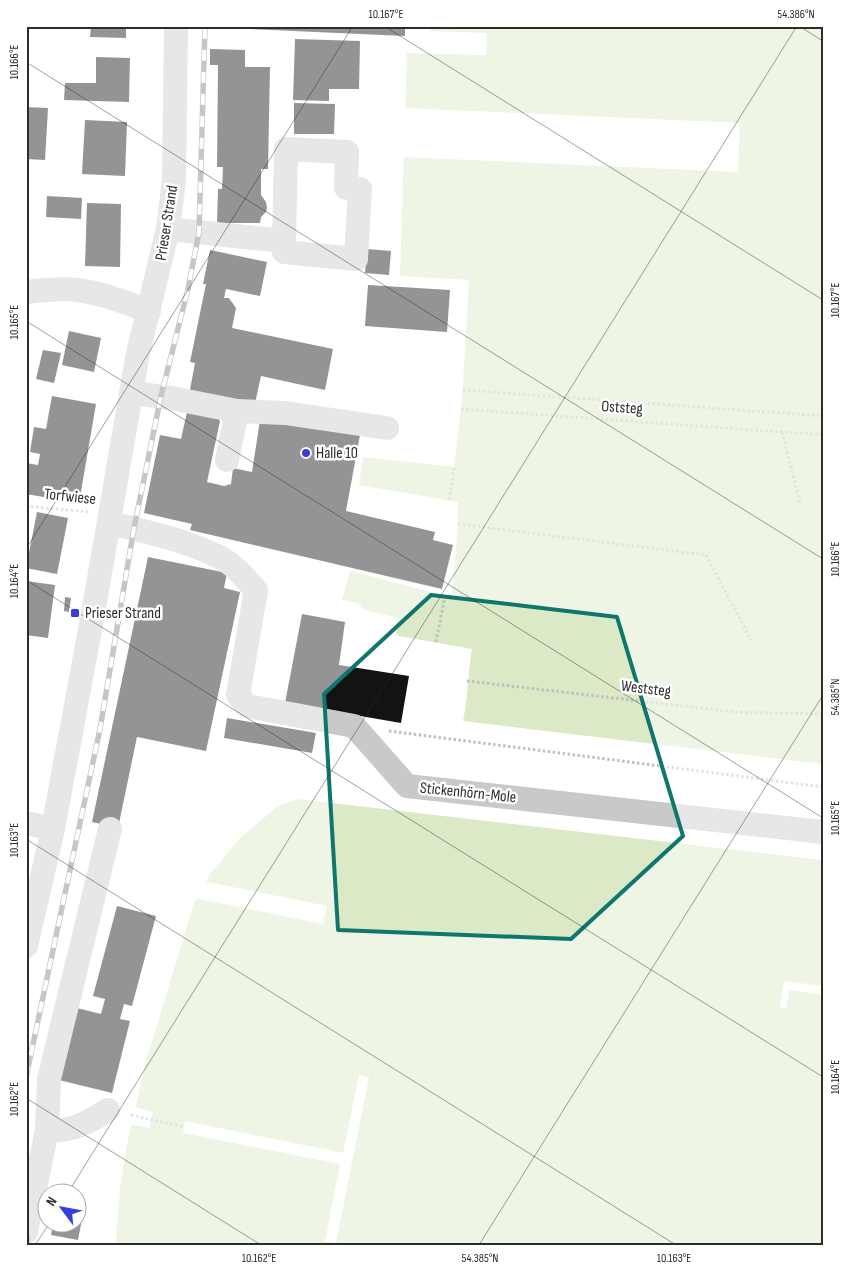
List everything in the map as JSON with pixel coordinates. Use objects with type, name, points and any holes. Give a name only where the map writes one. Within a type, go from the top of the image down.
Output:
[{"type":"street","name":"Prieser Strand","points":[[26,946],[53,829],[138,353],[168,229],[174,180],[176,26]]},
{"type":"street","points":[[286,148],[347,152],[346,188],[360,188],[356,259],[284,252],[284,241],[286,148]]},
{"type":"street","points":[[168,229],[284,241]]},
{"type":"street","points":[[26,292],[77,290],[117,300],[149,311]]},
{"type":"street","points":[[132,392],[237,411],[285,412],[387,428]]},
{"type":"street","points":[[227,460],[237,411]]},
{"type":"street","points":[[110,518],[134,528],[206,551],[231,564],[256,590],[238,695],[247,706],[354,726]]},
{"type":"street","name":"Stickenhörn-Mole","points":[[354,726],[407,786],[823,832]]},
{"type":"street","points":[[26,823],[53,829]]},
{"type":"street","points":[[26,1232],[47,1130],[49,1079],[110,829]]},
{"type":"street","points":[[47,1130],[72,1129],[108,1110]]},
{"type":"path","points":[[463,390],[823,416]]},
{"type":"path","name":"Oststeg","points":[[461,410],[823,435]]},
{"type":"path","points":[[782,432],[800,503]]},
{"type":"path","points":[[449,500],[454,468]]},
{"type":"path","name":"Torfwiese","points":[[26,506],[110,518]]},
{"type":"path","points":[[458,524],[706,554],[751,640]]},
{"type":"path","points":[[436,642],[445,596]]},
{"type":"path","name":"Weststeg","points":[[467,681],[735,712],[823,714]]},
{"type":"path","points":[[354,726],[823,786]]},
{"type":"path","points":[[151,1120],[184,1127]]},
{"type":"highlighted area","points":[[431,595],[617,617],[683,836],[571,939],[338,930],[324,694]]},
{"type":"shaded area","points":[[431,26],[823,26],[823,764],[463,721],[472,649],[399,636],[396,634],[399,618],[364,610],[358,603],[342,600],[350,571],[452,596],[458,502],[359,485],[363,457],[454,467],[462,400],[469,280],[400,276],[407,53],[486,55],[487,33],[430,31]]},
{"type":"shaded area","points":[[298,799],[823,860],[823,1245],[117,1245],[116,1233],[121,1180],[127,1144],[146,1061],[194,903],[210,874],[239,839],[278,806]]},
{"type":"pier","points":[[405,108],[740,123],[738,172],[402,157]]},
{"type":"pier","points":[[203,881],[327,906],[323,924],[194,898]]},
{"type":"pier","points":[[784,981],[823,986],[823,995],[789,990],[786,1009],[780,1008]]},
{"type":"pier","points":[[359,1075],[369,1077],[336,1243],[325,1241],[340,1164],[183,1133],[185,1121],[343,1153]]},
{"type":"pier","points":[[133,1107],[153,1112],[149,1128],[129,1124]]},
{"type":"building","points":[[91,26],[126,26],[126,38],[90,37]]},
{"type":"building","points":[[247,26],[405,26],[405,36],[250,29]]},
{"type":"building","points":[[295,39],[360,41],[359,89],[329,89],[329,101],[293,100]]},
{"type":"building","points":[[210,49],[245,50],[245,67],[270,67],[268,169],[261,169],[261,195],[266,202],[267,208],[261,217],[260,223],[217,223],[218,189],[222,189],[223,167],[217,167],[218,65],[210,65]]},
{"type":"building","points":[[96,57],[130,58],[129,102],[64,100],[65,83],[96,83]]},
{"type":"building","points":[[294,103],[335,104],[334,134],[294,134]]},
{"type":"building","points":[[26,107],[48,108],[45,160],[26,159]]},
{"type":"building","points":[[85,120],[127,122],[125,176],[82,174]]},
{"type":"building","points":[[47,196],[82,198],[81,219],[46,217]]},
{"type":"building","points":[[87,203],[121,204],[120,267],[85,266]]},
{"type":"building","points":[[367,249],[391,251],[389,275],[365,273]]},
{"type":"building","points":[[210,250],[267,262],[260,296],[226,289],[224,298],[229,298],[236,308],[232,328],[333,349],[325,390],[261,376],[254,408],[189,395],[195,363],[190,362],[206,284],[203,284]]},
{"type":"building","points":[[368,285],[450,290],[447,332],[365,326]]},
{"type":"building","points":[[69,331],[101,338],[94,372],[62,365]]},
{"type":"building","points":[[43,350],[61,353],[54,383],[36,379]]},
{"type":"building","points":[[52,396],[96,404],[79,503],[26,494],[26,463],[38,465],[40,454],[30,452],[34,427],[46,429]]},
{"type":"building","points":[[187,412],[218,418],[220,421],[207,482],[224,486],[231,484],[233,468],[252,472],[260,420],[360,435],[346,511],[435,532],[433,540],[453,545],[442,589],[190,530],[192,524],[144,513],[160,435],[181,439]]},
{"type":"building","points":[[37,512],[68,518],[57,574],[26,568]]},
{"type":"building","points":[[148,557],[227,573],[224,588],[240,592],[206,751],[137,737],[118,828],[92,822]]},
{"type":"building","points":[[26,581],[55,585],[48,638],[26,635]]},
{"type":"building","points":[[65,597],[71,598],[69,612],[64,611]]},
{"type":"building","points":[[302,614],[345,622],[339,665],[409,676],[401,723],[285,703]]},
{"type":"building","points":[[227,718],[316,733],[312,753],[224,738]]},
{"type":"building","points":[[117,906],[156,916],[132,1006],[124,1004],[120,1019],[130,1021],[112,1093],[59,1080],[77,1008],[101,1014],[105,999],[93,996]]},
{"type":"building","points":[[51,1234],[79,1234],[78,1240]]},
{"type":"railway","points":[[26,1077],[100,729],[134,528],[161,396],[188,289],[199,232],[205,26]]},
{"type":"railway","points":[[26,1232],[28,1245]]},
{"type":"place","name":"Halle 10","points":[[306,453]]},
{"type":"place","name":"Prieser Strand","points":[[75,613]]}]
